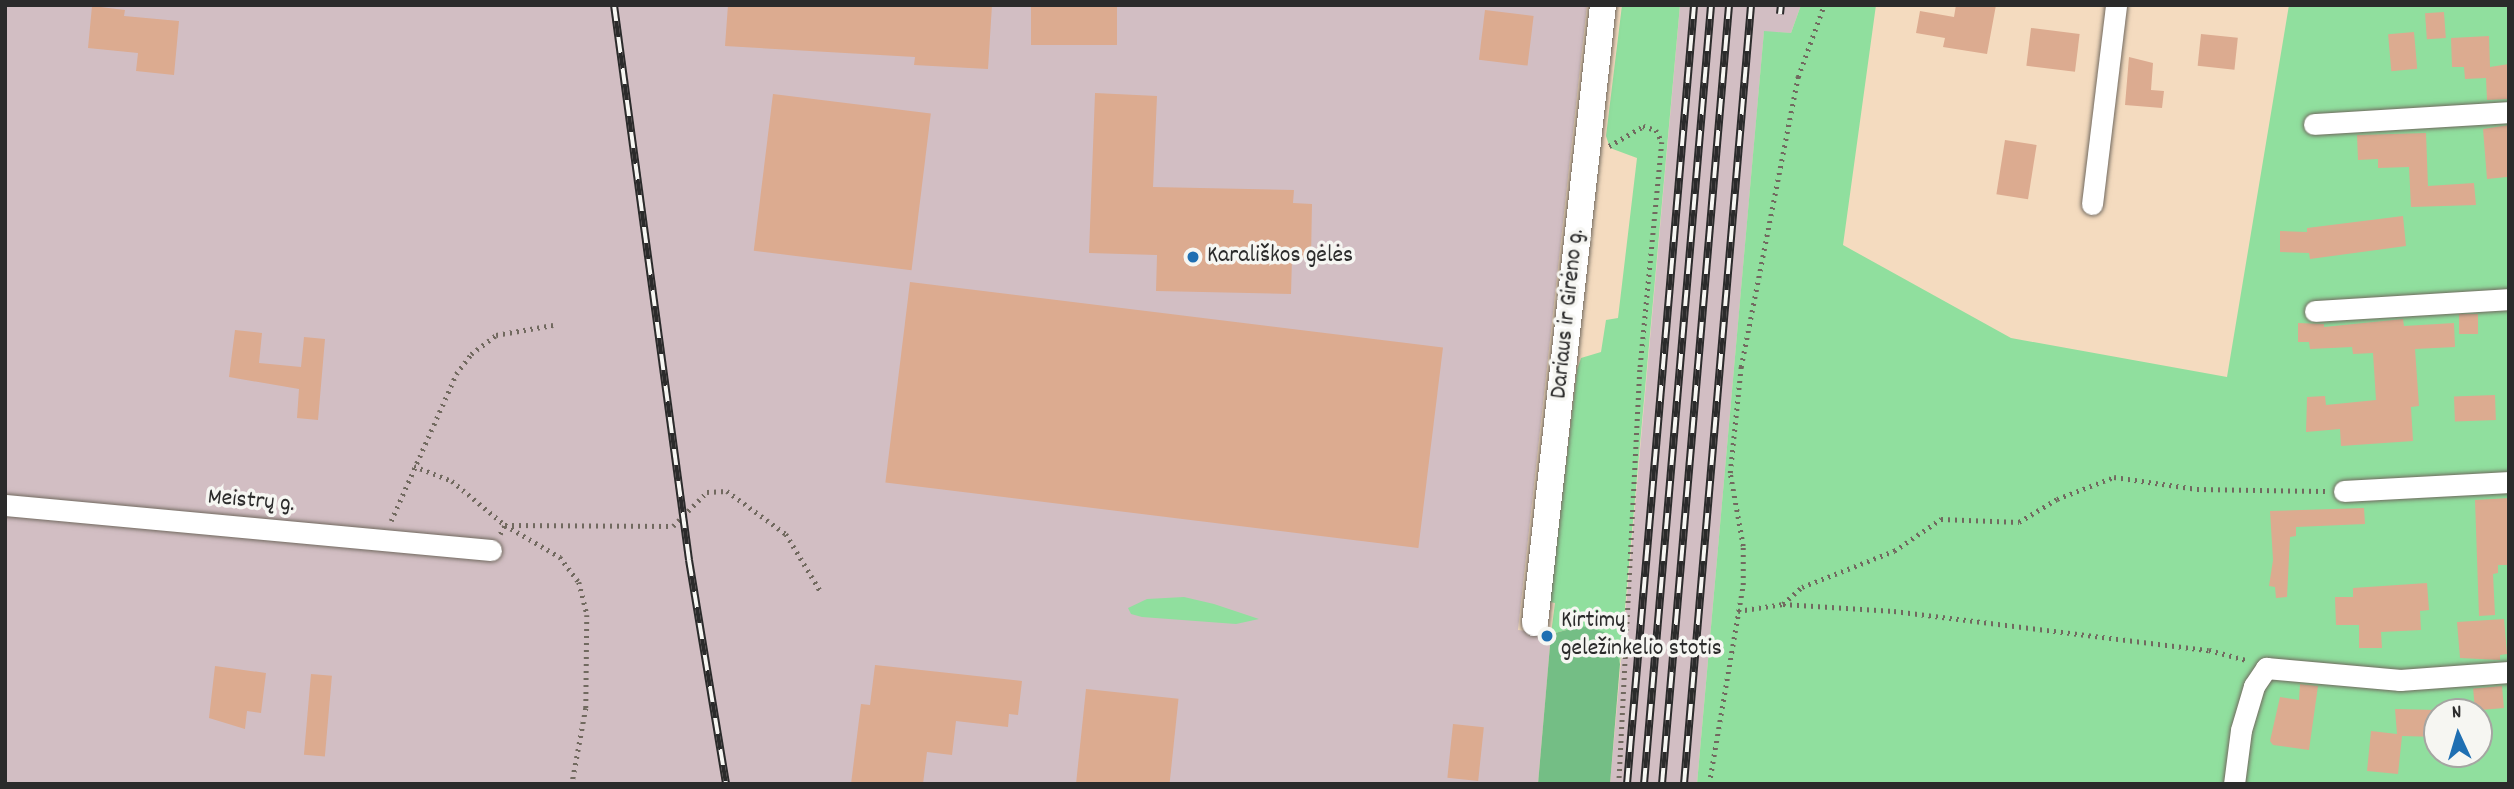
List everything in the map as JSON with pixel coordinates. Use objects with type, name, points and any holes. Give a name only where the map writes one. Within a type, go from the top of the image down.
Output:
[{"type":"street","name":"Dariaus ir Girėno g.","points":[[1535,623],[1603,5]]},
{"type":"street","points":[[2092,204],[2116,5]]},
{"type":"street","points":[[2314,124],[2509,112]]},
{"type":"street","points":[[2315,312],[2509,299]]},
{"type":"street","points":[[2344,491],[2509,482]]},
{"type":"street","name":"Meistrų g.","points":[[5,505],[491,550]]},
{"type":"street","points":[[2234,784],[2241,730],[2260,677],[2400,680],[2509,672]]},
{"type":"path","points":[[1709,784],[1744,586],[1743,546],[1730,472],[1741,367],[1798,77],[1824,5]]},
{"type":"path","points":[[1587,149],[1616,145],[1643,126],[1656,130],[1662,142],[1640,370],[1619,784]]},
{"type":"path","points":[[383,541],[456,374],[471,354],[496,335],[553,326]]},
{"type":"path","points":[[414,466],[452,481],[505,525],[560,557],[579,582],[587,615],[586,708],[572,784]]},
{"type":"path","points":[[1783,604],[1802,587],[1894,551],[1941,519],[2019,522],[2057,499],[2114,477],[2197,489],[2344,491]]},
{"type":"path","points":[[505,525],[673,526],[707,492],[727,491],[786,534],[821,593]]},
{"type":"path","points":[[491,550],[505,525]]},
{"type":"path","points":[[1738,611],[1783,604],[1894,611],[2208,650],[2260,677]]},
{"type":"shaded area","points":[[5,5],[1587,5],[1518,630],[1551,634],[1538,784],[5,784]]},
{"type":"shaded area","points":[[1680,5],[1801,5],[1791,33],[1764,32],[1697,784],[1610,784]]},
{"type":"green space","points":[[1622,5],[1680,5],[1620,664],[1616,646],[1582,626],[1551,634],[1555,603],[1550,602],[1577,370],[1581,358],[1601,352],[1606,320],[1618,318],[1637,158],[1610,148],[1606,136]]},
{"type":"green space","points":[[1801,5],[1876,5],[1843,245],[2011,338],[2227,377],[2289,5],[2509,5],[2509,784],[1697,784],[1764,31],[1791,33]]},
{"type":"green space","points":[[1184,597],[1259,619],[1236,624],[1142,617],[1131,614],[1128,608],[1147,599]]},
{"type":"green space","points":[[1582,626],[1604,632],[1616,646],[1620,664],[1610,784],[1538,784],[1551,634]]},
{"type":"building","points":[[728,5],[992,5],[988,69],[914,65],[915,57],[725,46]]},
{"type":"building","points":[[1031,5],[1117,5],[1117,45],[1031,45]]},
{"type":"building","points":[[1956,5],[1996,5],[1987,54],[1943,47],[1945,38],[1916,33],[1920,11],[1954,17]]},
{"type":"building","points":[[92,6],[125,10],[124,16],[179,21],[174,75],[136,71],[138,53],[88,48]]},
{"type":"building","points":[[1485,10],[1534,16],[1528,66],[1479,60]]},
{"type":"building","points":[[2444,12],[2446,38],[2427,39],[2425,13]]},
{"type":"building","points":[[2031,28],[2080,34],[2075,72],[2026,66]]},
{"type":"building","points":[[2414,32],[2417,69],[2391,71],[2388,34]]},
{"type":"building","points":[[2201,34],[2238,38],[2234,70],[2198,66]]},
{"type":"building","points":[[2489,36],[2490,67],[2509,64],[2509,99],[2487,100],[2486,78],[2465,79],[2464,67],[2452,67],[2451,38]]},
{"type":"building","points":[[2129,57],[2153,63],[2151,90],[2164,91],[2162,108],[2125,105]]},
{"type":"building","points":[[1095,93],[1157,96],[1153,187],[1294,190],[1293,203],[1312,204],[1311,258],[1292,258],[1291,294],[1156,291],[1157,255],[1089,253]]},
{"type":"building","points":[[773,94],[931,113],[912,270],[754,251]]},
{"type":"building","points":[[2509,125],[2507,177],[2487,179],[2483,129]]},
{"type":"building","points":[[2426,133],[2428,186],[2474,183],[2476,205],[2411,207],[2409,167],[2378,168],[2378,159],[2358,160],[2357,135]]},
{"type":"building","points":[[2005,140],[2037,145],[2028,199],[1996,194]]},
{"type":"building","points":[[2403,216],[2406,246],[2310,259],[2309,253],[2280,252],[2280,231],[2307,232],[2307,228]]},
{"type":"building","points":[[910,282],[1443,347],[1418,548],[885,482]]},
{"type":"building","points":[[2459,314],[2478,314],[2478,334],[2459,334]]},
{"type":"building","points":[[2403,319],[2404,326],[2454,323],[2455,347],[2415,349],[2419,406],[2411,407],[2413,441],[2341,446],[2340,429],[2306,432],[2307,397],[2325,396],[2326,405],[2376,400],[2373,353],[2353,354],[2352,347],[2310,349],[2309,342],[2298,342],[2298,323],[2324,324],[2324,327]]},
{"type":"building","points":[[235,330],[262,333],[259,363],[301,367],[304,337],[325,339],[318,420],[297,418],[299,389],[229,377]]},
{"type":"building","points":[[2495,395],[2496,420],[2455,421],[2454,396]]},
{"type":"building","points":[[2509,498],[2509,565],[2498,565],[2498,573],[2493,574],[2495,615],[2479,616],[2475,500]]},
{"type":"building","points":[[2364,508],[2365,524],[2296,527],[2296,536],[2290,537],[2287,597],[2276,598],[2275,587],[2269,586],[2273,560],[2270,511]]},
{"type":"building","points":[[2427,583],[2429,610],[2420,611],[2421,630],[2381,632],[2382,648],[2359,648],[2359,625],[2336,625],[2335,597],[2353,597],[2353,588]]},
{"type":"building","points":[[2504,619],[2507,654],[2500,655],[2500,660],[2460,658],[2457,622]]},
{"type":"building","points":[[875,665],[1022,681],[1018,715],[1009,714],[1008,727],[956,721],[952,755],[927,752],[923,784],[851,784],[861,704],[870,705]]},
{"type":"building","points":[[215,666],[266,673],[261,713],[247,711],[245,729],[209,718]]},
{"type":"building","points":[[311,674],[332,676],[325,757],[304,755]]},
{"type":"building","points":[[2300,684],[2318,686],[2309,750],[2273,745],[2270,741],[2280,697],[2299,700]]},
{"type":"building","points":[[2502,686],[2504,708],[2493,709],[2493,698],[2474,698],[2473,689]]},
{"type":"building","points":[[1086,689],[1178,699],[1170,784],[1076,784]]},
{"type":"building","points":[[2395,709],[2423,710],[2423,737],[2402,736],[2398,774],[2367,771],[2371,731],[2397,734]]},
{"type":"building","points":[[1453,724],[1484,727],[1478,781],[1447,778]]},
{"type":"railway","points":[[614,5],[689,560],[726,784]]},
{"type":"railway","points":[[1627,784],[1694,5]]},
{"type":"railway","points":[[1644,784],[1711,5]]},
{"type":"railway","points":[[1662,784],[1729,5]]},
{"type":"railway","points":[[1684,784],[1751,5]]},
{"type":"railway","points":[[1780,14],[1781,5]]},
{"type":"place","name":"Karališkos gėlės","points":[[1193,257]]},
{"type":"place","name":"Kirtimų geležinkelio stotis","points":[[1547,636]]}]
